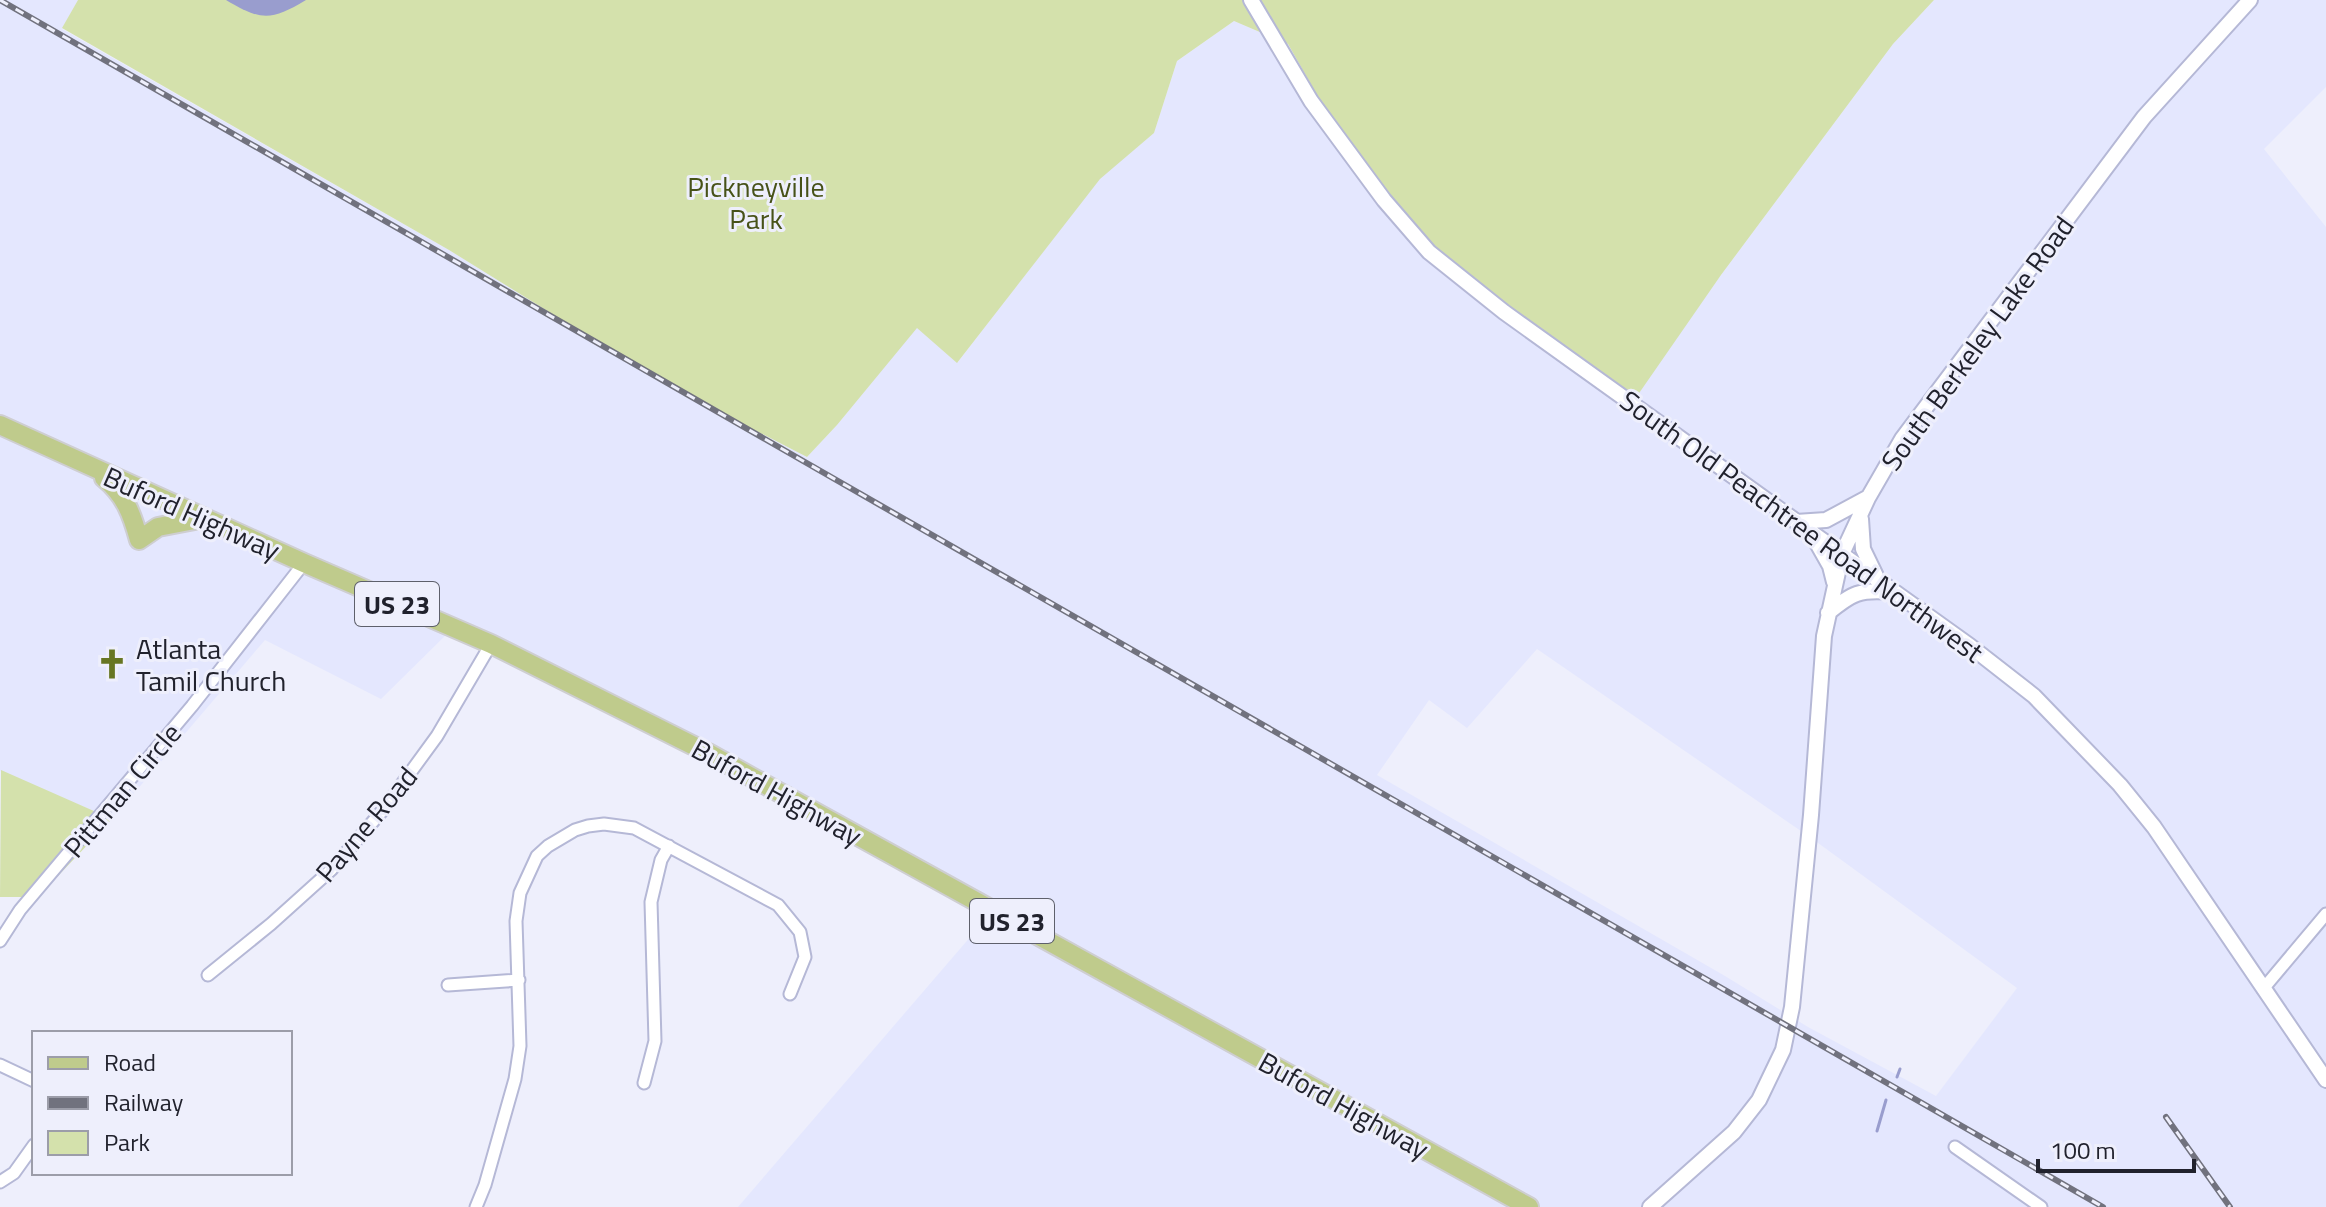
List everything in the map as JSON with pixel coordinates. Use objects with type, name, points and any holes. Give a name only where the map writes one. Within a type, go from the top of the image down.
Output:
[{"type":"main road","name":"Buford Highway","points":[[0,425],[491,644],[708,753],[1529,1207]]},
{"type":"main road","points":[[90,466],[116,488],[131,511],[139,540],[158,527],[205,518]]},
{"type":"street","name":"South Old Peachtree Road Northwest","points":[[1251,0],[1332,131],[1384,200],[1429,252],[1496,306],[1970,646],[2034,696],[2086,747],[2154,827],[2326,1080]]},
{"type":"street","name":"South Berkeley Lake Road","points":[[1650,1207],[1719,1147],[1759,1100],[1783,1050],[1811,815],[1821,659],[1842,554],[1865,504],[1902,439],[2144,117],[2250,0]]},
{"type":"street","points":[[1796,522],[1826,520],[1865,504]]},
{"type":"street","points":[[1865,504],[1860,536],[1879,582]]},
{"type":"street","points":[[1811,532],[1830,566],[1834,583]]},
{"type":"street","name":"Pittman Circle","points":[[0,941],[20,910],[192,706],[304,563]]},
{"type":"street","points":[[1828,613],[1845,599],[1862,591],[1892,592]]},
{"type":"street","name":"Payne Road","points":[[208,975],[331,870],[383,810],[437,736],[491,644]]},
{"type":"street","points":[[476,1207],[515,1079],[520,1046],[516,921],[520,893],[537,856],[548,846],[575,830],[604,824],[634,828],[778,905],[800,932],[805,957],[790,994]]},
{"type":"street","points":[[644,1083],[655,1041],[651,902],[661,860],[669,846]]},
{"type":"street","points":[[2263,989],[2326,914]]},
{"type":"street","points":[[448,985],[519,980]]},
{"type":"street","points":[[0,1065],[32,1080]]},
{"type":"street","points":[[1955,1147],[2041,1207]]},
{"type":"street","points":[[0,1182],[14,1173],[32,1148]]},
{"type":"shaded area","points":[[0,0],[78,0],[62,29],[449,250],[665,384],[807,457],[917,327],[958,362],[1100,178],[1154,133],[1177,61],[1234,21],[1288,44],[1326,111],[1634,398],[1721,275],[1893,44],[1934,0],[2326,0],[2326,87],[2264,149],[2326,227],[2326,1207],[738,1207],[990,914],[617,707],[451,630],[381,699],[265,640],[112,819],[0,771]],"holes":[[[1537,649],[1814,840],[2017,988],[1936,1096],[1808,1027],[1377,775],[1429,700],[1467,728]]]},
{"type":"green space","name":"Pickneyville Park","points":[[78,0],[1934,0],[1893,44],[1721,275],[1635,399],[1447,261],[1389,195],[1326,111],[1288,44],[1234,21],[1177,61],[1154,133],[1100,179],[957,363],[917,328],[807,457],[665,384],[449,250],[62,28]]},
{"type":"green space","points":[[1,770],[112,819],[38,897],[0,897]]},
{"type":"water","points":[[226,0],[306,0],[284,12],[266,16],[248,12]]},
{"type":"waterway","points":[[1897,1077],[1900,1069]]},
{"type":"waterway","points":[[1877,1131],[1886,1100]]},
{"type":"railway","points":[[0,0],[2103,1207]]},
{"type":"railway","points":[[2166,1117],[2230,1207]]},
{"type":"place","name":"Atlanta Tamil Church","points":[[112,664]]}]
